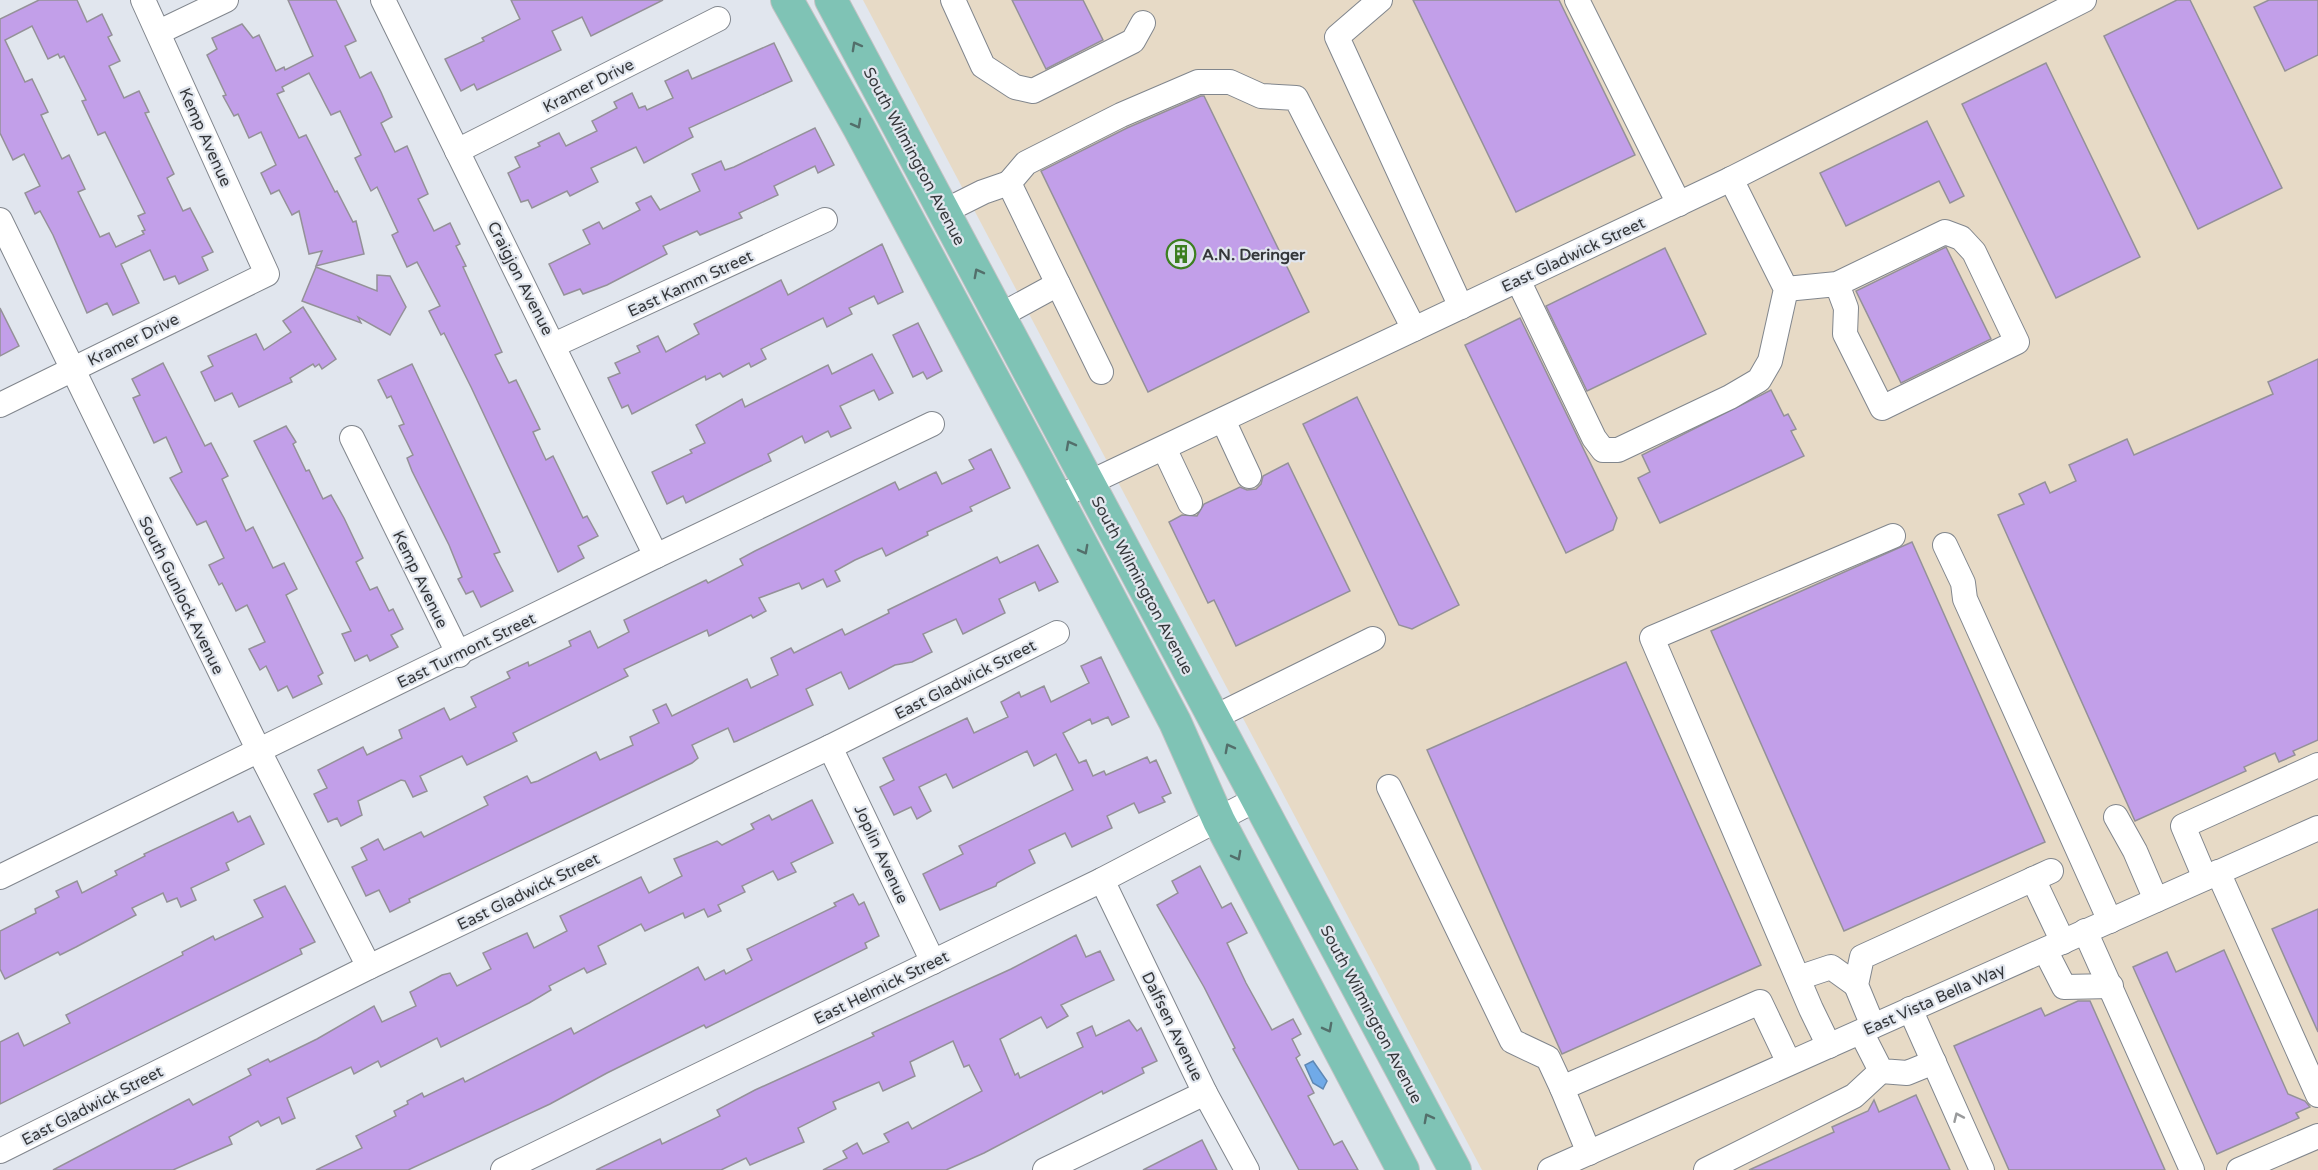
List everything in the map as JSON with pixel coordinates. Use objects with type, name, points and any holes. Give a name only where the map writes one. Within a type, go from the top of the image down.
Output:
[{"type":"main road","points":[[787,0],[859,128],[1175,722],[1219,821],[1403,1170]]},
{"type":"main road","name":"South Wilmington Avenue","points":[[831,0],[1455,1170]]},
{"type":"street","name":"Kemp Avenue","points":[[143,0],[267,274]]},
{"type":"street","points":[[159,32],[225,0]]},
{"type":"street","name":"Craigjon Avenue","points":[[383,0],[656,556]]},
{"type":"street","points":[[952,0],[983,66],[1015,87],[1033,91],[1133,41],[1143,23]]},
{"type":"street","points":[[1380,0],[1337,37],[1461,307]]},
{"type":"street","points":[[1577,0],[1679,204]]},
{"type":"street","name":"East Gladwick Street","points":[[1057,498],[1731,179],[2082,0]]},
{"type":"street","name":"Kramer Drive","points":[[457,151],[718,19]]},
{"type":"street","points":[[945,211],[983,192],[1009,183],[1026,163],[1121,115],[1198,82],[1230,82],[1261,96],[1296,98],[1414,329]]},
{"type":"street","points":[[1518,280],[1594,438],[1603,450],[1618,450],[1730,397],[1759,380],[1770,361],[1786,289],[1731,179]]},
{"type":"street","points":[[1009,183],[1101,372]]},
{"type":"street","name":"South Gunlock Avenue","points":[[0,220],[259,751],[369,967]]},
{"type":"street","name":"East Kamm Street","points":[[554,345],[825,220]]},
{"type":"street","points":[[1786,289],[1837,284],[1946,232],[1961,238],[1974,252],[2017,342],[1882,408],[1845,334],[1846,308],[1837,284]]},
{"type":"street","name":"Kramer Drive","points":[[0,405],[267,274]]},
{"type":"street","points":[[1001,315],[1058,284]]},
{"type":"street","points":[[1223,420],[1249,476]]},
{"type":"street","name":"East Turmont Street","points":[[0,877],[459,655],[656,556],[932,424]]},
{"type":"street","name":"Kemp Avenue","points":[[352,438],[459,655]]},
{"type":"street","points":[[1164,448],[1190,503]]},
{"type":"street","points":[[1829,1046],[1652,638],[1893,536]]},
{"type":"street","points":[[1945,545],[1963,583],[1965,599],[2110,921]]},
{"type":"street","name":"East Gladwick Street","points":[[0,1151],[369,967],[830,747],[1057,633]]},
{"type":"street","points":[[1213,718],[1373,639]]},
{"type":"street","name":"Joplin Avenue","points":[[830,747],[933,962]]},
{"type":"street","points":[[2318,765],[2183,826],[2212,875],[2318,1095]]},
{"type":"street","points":[[1389,786],[1512,1041],[1548,1058],[1589,1153]]},
{"type":"street","name":"East Helmick Street","points":[[503,1170],[1102,879],[1219,821],[1257,799]]},
{"type":"street","points":[[2116,817],[2135,852],[2156,900]]},
{"type":"street","name":"East Vista Bella Way","points":[[1550,1170],[2318,828]]},
{"type":"street","points":[[1881,1071],[1856,985],[1862,957],[2042,875],[2054,946],[2064,987],[2111,986]]},
{"type":"street","name":"Dalfsen Avenue","points":[[1102,879],[1205,1092],[1247,1170]]},
{"type":"street","points":[[2085,932],[2192,1170]]},
{"type":"street","points":[[1798,978],[1830,967],[1856,985]]},
{"type":"street","points":[[1562,1088],[1760,1002],[1789,1064]]},
{"type":"street","points":[[1910,1009],[1982,1170]]},
{"type":"street","points":[[1706,1170],[1854,1096],[1881,1071],[1907,1073],[1934,1062]]},
{"type":"street","points":[[1044,1170],[1205,1092]]},
{"type":"street","points":[[2240,1170],[2318,1136]]},
{"type":"shaded area","points":[[863,0],[2318,0],[2318,1170],[1482,1170]]},
{"type":"water","points":[[1313,1061],[1327,1081],[1323,1089],[1313,1083],[1305,1065]]},
{"type":"building","points":[[39,0],[77,0],[87,22],[102,14],[112,35],[108,37],[120,61],[109,66],[124,98],[139,91],[149,112],[145,113],[174,174],[167,178],[183,211],[190,208],[213,252],[202,257],[208,270],[179,284],[175,276],[164,280],[150,250],[121,264],[139,303],[113,315],[107,303],[87,313],[53,235],[40,211],[35,214],[25,193],[40,186],[24,154],[13,160],[0,133],[0,19]],"holes":[[[32,26],[48,59],[58,54],[60,58],[64,56],[86,100],[82,101],[98,135],[105,132],[145,213],[138,216],[145,230],[142,231],[144,234],[116,247],[109,233],[100,237],[78,192],[85,189],[69,155],[62,159],[41,115],[48,112],[32,79],[25,82],[5,40]]]},
{"type":"building","points":[[288,0],[336,0],[356,41],[345,46],[360,78],[371,72],[392,117],[381,123],[395,152],[407,146],[428,194],[418,199],[434,231],[450,223],[460,244],[456,246],[466,266],[463,267],[502,352],[495,355],[509,383],[516,380],[540,429],[533,432],[546,460],[553,456],[583,518],[587,516],[598,536],[578,546],[584,558],[558,572],[471,387],[444,333],[441,335],[429,311],[440,306],[417,262],[407,267],[392,235],[398,232],[377,187],[371,191],[355,158],[361,155],[340,111],[331,115],[309,73],[282,87],[284,91],[277,94],[299,138],[306,135],[335,192],[337,191],[353,222],[356,221],[364,254],[316,266],[322,251],[309,254],[299,211],[292,215],[279,190],[271,194],[261,173],[276,165],[261,132],[249,138],[238,114],[234,116],[223,96],[226,95],[207,55],[217,49],[212,38],[242,24],[253,38],[259,35],[276,71],[284,67],[285,70],[313,56]]},
{"type":"building","points":[[511,0],[663,0],[591,36],[582,17],[552,31],[561,50],[477,90],[474,84],[461,91],[445,59],[484,41],[482,38],[520,19]]},
{"type":"building","points":[[1012,0],[1083,0],[1103,40],[1046,69]]},
{"type":"building","points":[[1413,0],[1559,0],[1635,155],[1516,212]]},
{"type":"building","points":[[2177,0],[2190,0],[2282,188],[2198,229],[2104,36]]},
{"type":"building","points":[[2269,0],[2318,0],[2318,55],[2285,71],[2254,7]]},
{"type":"building","points":[[774,43],[792,81],[689,128],[693,137],[644,163],[636,147],[591,168],[598,182],[570,196],[567,191],[532,208],[528,200],[521,202],[508,173],[520,167],[515,157],[540,146],[538,143],[559,133],[566,146],[597,131],[592,121],[617,108],[614,102],[632,93],[639,108],[645,106],[647,110],[673,98],[665,81],[688,70],[692,79]]},
{"type":"building","points":[[2046,63],[2140,257],[2056,298],[1962,104]]},
{"type":"building","name":"A.N. Deringer","points":[[1204,96],[1309,312],[1148,392],[1041,171],[1127,128]]},
{"type":"building","points":[[1927,121],[1964,196],[1950,203],[1939,181],[1846,226],[1820,173]]},
{"type":"building","points":[[815,128],[834,165],[818,173],[815,166],[774,186],[778,195],[739,213],[742,218],[700,235],[697,231],[663,246],[667,254],[607,285],[583,294],[580,289],[564,295],[549,264],[590,244],[583,230],[599,222],[603,229],[640,210],[636,203],[651,196],[660,210],[700,191],[692,174],[721,161],[725,170],[734,167]]},
{"type":"building","points":[[882,244],[903,292],[878,304],[874,296],[849,308],[852,314],[827,327],[823,318],[761,349],[766,359],[751,367],[749,363],[723,377],[720,373],[706,380],[705,376],[632,414],[628,405],[622,408],[608,378],[620,373],[615,363],[640,352],[637,346],[658,336],[666,352],[699,334],[694,324],[781,280],[788,295]]},
{"type":"building","points":[[1946,247],[1991,339],[1901,383],[1856,291]]},
{"type":"building","points":[[1665,248],[1706,334],[1587,391],[1546,306]]},
{"type":"building","points":[[316,267],[377,291],[377,275],[390,276],[406,307],[390,335],[358,317],[361,323],[302,301]]},
{"type":"building","points":[[303,307],[336,359],[322,369],[319,364],[315,367],[313,364],[290,378],[292,382],[239,407],[232,393],[215,401],[201,372],[213,366],[208,356],[256,334],[264,350],[291,332],[283,321]]},
{"type":"building","points":[[0,308],[19,346],[0,356]]},
{"type":"building","points":[[1520,318],[1617,518],[1613,530],[1566,553],[1465,345]]},
{"type":"building","points":[[918,323],[942,371],[927,379],[923,372],[913,377],[893,335]]},
{"type":"building","points":[[872,354],[893,393],[879,400],[874,390],[840,406],[851,428],[831,437],[828,431],[805,443],[802,436],[768,454],[771,461],[686,503],[683,496],[667,504],[652,472],[692,453],[690,450],[705,443],[696,425],[742,399],[745,407],[828,365],[832,374]]},
{"type":"building","points":[[2318,359],[2318,740],[2293,751],[2295,755],[2279,762],[2275,753],[2244,767],[2246,771],[2135,821],[1998,515],[2024,504],[2019,494],[2045,482],[2050,493],[2076,481],[2069,465],[2127,439],[2134,455],[2273,394],[2268,382]]},
{"type":"building","points":[[163,363],[205,446],[211,443],[228,476],[222,479],[246,531],[253,527],[273,568],[284,563],[297,589],[286,595],[323,673],[318,676],[322,684],[293,698],[287,686],[278,691],[266,666],[260,670],[249,649],[265,642],[247,605],[236,611],[222,583],[219,585],[209,565],[224,558],[206,521],[197,525],[170,478],[182,472],[166,437],[154,443],[133,398],[140,395],[132,379]]},
{"type":"building","points":[[412,364],[500,552],[494,554],[513,591],[481,607],[473,591],[466,594],[458,579],[462,577],[449,545],[407,458],[413,455],[399,426],[404,424],[391,396],[387,398],[378,380]]},
{"type":"building","points":[[1771,390],[1784,416],[1788,414],[1796,429],[1791,431],[1804,456],[1660,523],[1638,478],[1650,472],[1642,455]]},
{"type":"building","points":[[1357,397],[1459,605],[1412,629],[1399,625],[1303,424]]},
{"type":"building","points":[[286,426],[296,442],[293,444],[306,471],[309,470],[323,499],[331,495],[344,518],[363,558],[356,562],[370,590],[377,587],[389,611],[393,609],[403,629],[391,635],[398,647],[370,661],[367,655],[355,661],[342,634],[351,631],[254,441]]},
{"type":"building","points":[[991,449],[1010,488],[970,507],[972,511],[927,532],[928,535],[886,556],[882,548],[855,560],[835,571],[840,581],[827,587],[823,579],[802,589],[799,583],[759,598],[766,611],[753,618],[751,615],[709,636],[707,630],[624,669],[628,676],[513,733],[517,741],[467,765],[462,756],[420,776],[427,791],[413,797],[405,781],[401,780],[358,801],[362,815],[341,826],[337,818],[328,822],[314,794],[327,788],[318,770],[363,747],[367,755],[402,738],[399,730],[444,708],[450,720],[476,707],[471,697],[510,678],[507,672],[528,662],[529,666],[571,646],[569,641],[590,631],[598,648],[629,632],[624,620],[706,580],[708,583],[743,565],[740,559],[755,551],[895,482],[899,490],[936,472],[942,484],[974,469],[969,460]]},
{"type":"building","points":[[1288,463],[1350,591],[1236,646],[1214,600],[1208,603],[1169,522],[1182,515],[1197,516],[1204,504],[1240,487],[1247,490],[1256,489],[1261,484],[1263,476]]},
{"type":"building","points":[[1912,542],[2045,842],[1844,931],[1711,631]]},
{"type":"building","points":[[1038,545],[1058,582],[1039,591],[1035,582],[999,599],[1005,613],[963,634],[956,619],[923,634],[932,652],[912,662],[895,665],[849,689],[841,672],[806,689],[813,705],[734,742],[728,728],[692,745],[698,758],[692,763],[409,899],[410,902],[390,912],[379,890],[366,896],[352,867],[367,860],[361,848],[378,839],[384,850],[421,832],[424,837],[488,805],[484,797],[527,776],[531,783],[538,781],[596,752],[600,760],[633,745],[630,737],[659,723],[653,710],[666,704],[672,716],[747,679],[751,688],[778,675],[771,658],[791,648],[794,653],[842,629],[845,635],[889,613],[888,610],[997,557],[1000,563]]},
{"type":"building","points":[[1101,657],[1129,717],[1112,725],[1108,717],[1092,724],[1090,719],[1063,733],[1079,763],[1086,760],[1093,776],[1104,771],[1106,775],[1147,757],[1150,763],[1156,760],[1171,793],[1162,797],[1165,802],[1139,813],[1134,803],[1107,816],[1112,828],[1072,847],[1065,833],[1029,850],[1035,863],[997,883],[996,886],[940,910],[923,874],[963,854],[959,846],[1073,790],[1056,754],[1034,766],[1027,751],[953,788],[946,774],[919,787],[931,811],[917,819],[911,807],[894,815],[880,787],[894,780],[883,758],[967,718],[974,733],[1008,717],[1001,702],[1019,692],[1021,697],[1044,686],[1051,702],[1089,683],[1081,666]]},
{"type":"building","points":[[1626,662],[1761,965],[1562,1054],[1427,750]]},
{"type":"building","points":[[812,800],[833,843],[791,863],[796,872],[778,880],[773,871],[742,886],[745,892],[718,905],[721,911],[708,917],[704,909],[685,918],[683,913],[645,931],[641,924],[598,946],[606,964],[587,973],[584,968],[549,986],[551,990],[529,1003],[441,1047],[437,1038],[381,1067],[378,1061],[354,1074],[351,1067],[287,1098],[295,1118],[282,1124],[279,1117],[261,1126],[258,1121],[229,1137],[232,1144],[173,1170],[53,1170],[189,1099],[193,1105],[251,1075],[248,1069],[268,1059],[270,1062],[317,1039],[374,1006],[382,1022],[416,1006],[410,992],[442,975],[450,973],[457,986],[491,969],[483,953],[527,933],[534,948],[567,931],[560,916],[641,877],[649,893],[682,876],[674,859],[717,841],[722,845],[754,829],[751,824],[769,815],[772,820]]},
{"type":"building","points":[[233,812],[238,822],[250,816],[264,844],[226,863],[229,870],[191,888],[196,900],[181,907],[177,898],[167,902],[163,893],[132,908],[136,915],[60,955],[58,952],[5,979],[0,969],[0,931],[36,913],[35,909],[59,897],[56,891],[77,881],[82,893],[117,875],[115,871],[145,856],[144,854]]},
{"type":"building","points":[[1200,866],[1222,908],[1231,903],[1247,933],[1227,943],[1246,983],[1272,1030],[1293,1019],[1301,1034],[1292,1039],[1300,1055],[1296,1058],[1314,1093],[1308,1096],[1334,1145],[1342,1141],[1358,1170],[1299,1170],[1233,1049],[1235,1048],[1204,987],[1157,905],[1178,893],[1172,881]]},
{"type":"building","points":[[285,886],[315,942],[300,949],[302,954],[0,1104],[0,1042],[18,1033],[24,1046],[70,1023],[66,1015],[183,955],[182,952],[213,936],[215,940],[263,917],[254,900]]},
{"type":"building","points":[[853,894],[859,905],[864,902],[879,936],[865,943],[867,948],[706,1028],[704,1025],[550,1104],[408,1170],[316,1170],[362,1148],[356,1136],[396,1116],[394,1111],[422,1093],[424,1097],[463,1078],[465,1082],[571,1028],[574,1034],[698,967],[705,980],[724,970],[726,974],[752,960],[747,949],[836,906],[834,903]]},
{"type":"building","points":[[2318,909],[2318,1032],[2272,929]]},
{"type":"building","points":[[1076,935],[1086,957],[1100,951],[1114,980],[1061,1005],[1068,1016],[1047,1028],[1041,1017],[1000,1039],[1015,1075],[1018,1073],[1020,1078],[1083,1047],[1077,1033],[1092,1026],[1096,1036],[1129,1020],[1137,1031],[1141,1028],[1157,1061],[1142,1068],[1144,1073],[1103,1094],[1102,1091],[984,1153],[946,1170],[823,1170],[847,1158],[843,1151],[857,1143],[863,1154],[889,1142],[884,1134],[908,1122],[912,1129],[982,1091],[969,1065],[964,1067],[953,1041],[910,1062],[915,1076],[883,1091],[879,1082],[833,1102],[836,1109],[798,1128],[804,1142],[750,1165],[746,1158],[721,1170],[596,1170],[660,1139],[662,1144],[720,1116],[717,1110],[755,1090],[874,1036],[872,1033],[1011,969]]},
{"type":"building","points":[[2224,950],[2288,1094],[2305,1101],[2310,1107],[2296,1113],[2299,1118],[2217,1154],[2133,967],[2167,952],[2176,972]]},
{"type":"building","points":[[2078,1001],[2090,1001],[2165,1170],[2009,1170],[1954,1046],[2041,1008],[2045,1016]]},
{"type":"building","points":[[1916,1095],[1950,1170],[1749,1170],[1834,1132],[1832,1127],[1868,1111],[1874,1100],[1879,1112]]},
{"type":"building","points":[[1202,1140],[1217,1170],[1143,1170]]},
{"type":"place","name":"A.N. Deringer","points":[[1181,254]]}]
